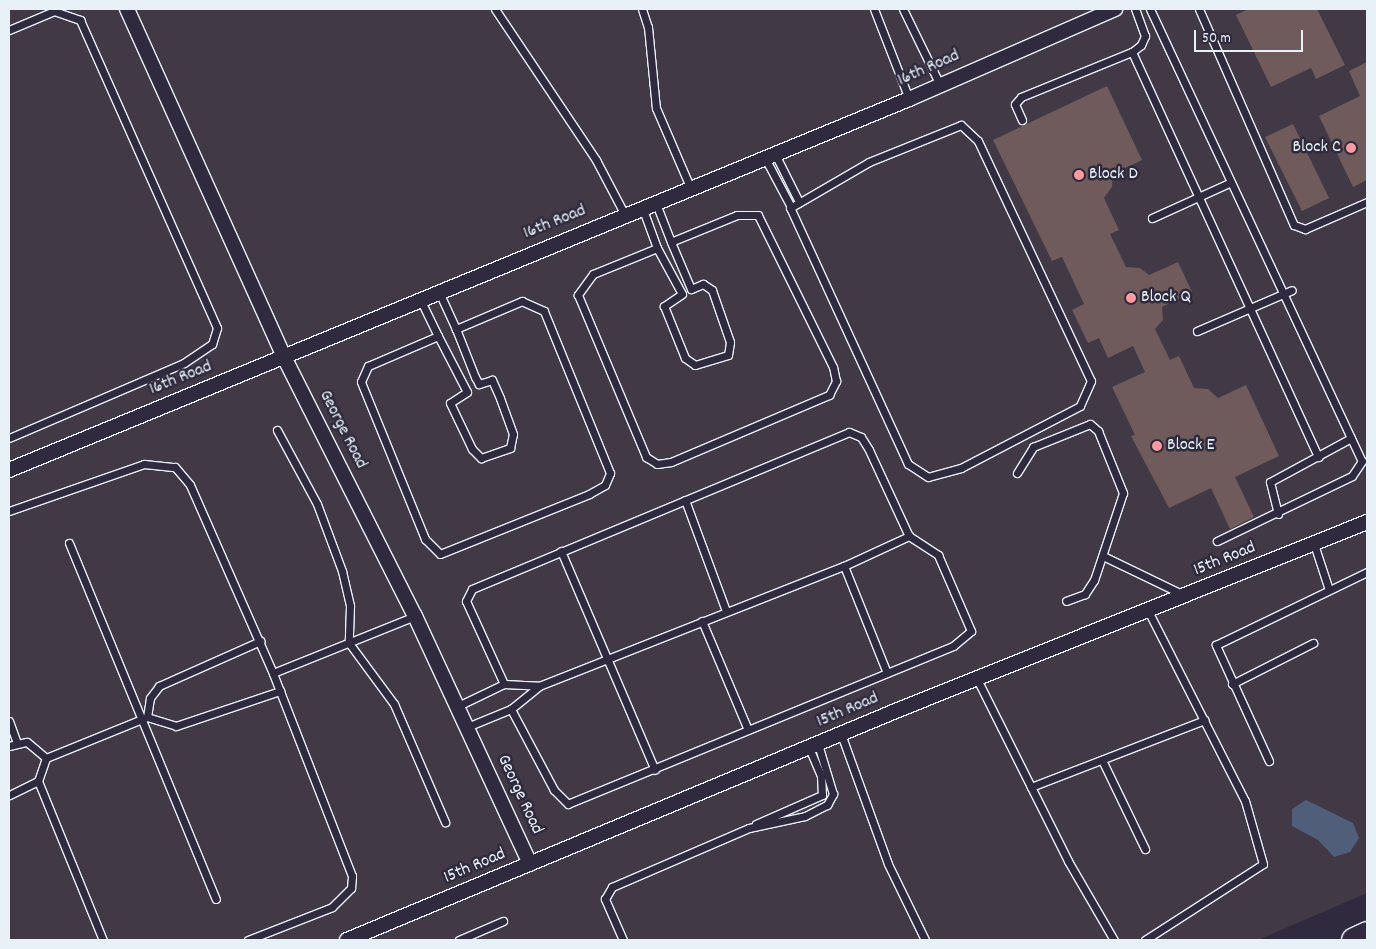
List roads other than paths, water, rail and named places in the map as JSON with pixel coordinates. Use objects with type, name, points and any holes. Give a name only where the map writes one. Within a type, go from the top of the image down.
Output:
[{"type":"highway","points":[[1354,940],[1367,934]]},
{"type":"street","name":"George Road","points":[[127,9],[284,357],[416,616],[530,864]]},
{"type":"street","name":"16th Road","points":[[9,470],[655,201],[909,99],[1115,9]]},
{"type":"street","name":"15th Road","points":[[347,940],[977,678],[1367,522]]},
{"type":"lane","points":[[495,9],[596,160],[625,215]]},
{"type":"lane","points":[[642,9],[649,32],[656,108],[690,187]]},
{"type":"lane","points":[[874,9],[909,99]]},
{"type":"lane","points":[[903,9],[940,85]]},
{"type":"lane","points":[[1022,120],[1015,104],[1021,97],[1132,52],[1145,39],[1135,9]]},
{"type":"lane","points":[[1150,9],[1281,295],[1362,461],[1356,473],[1278,514],[1217,541]]},
{"type":"lane","points":[[1199,9],[1294,225],[1305,229],[1367,202]]},
{"type":"lane","points":[[9,30],[54,11],[80,20],[217,328],[212,344],[194,358],[9,438]]},
{"type":"lane","points":[[1132,52],[1197,197],[1318,456]]},
{"type":"lane","points":[[770,156],[792,207],[913,470],[928,477],[944,474],[1086,401],[1091,381],[1088,370],[978,141],[967,127],[950,126],[914,142],[792,207]]},
{"type":"lane","points":[[770,156],[799,202]]},
{"type":"lane","points":[[1152,218],[1229,183]]},
{"type":"lane","points":[[655,201],[691,289]]},
{"type":"lane","points":[[642,207],[657,248],[682,294]]},
{"type":"lane","points":[[657,248],[593,274],[578,290],[651,461],[671,462],[829,395],[836,381],[833,367],[758,215],[737,215],[671,242]]},
{"type":"lane","points":[[703,284],[712,290],[730,342],[728,355],[695,365],[688,361],[664,306],[691,289],[703,284]]},
{"type":"lane","points":[[1197,331],[1292,290]]},
{"type":"lane","points":[[439,292],[480,384]]},
{"type":"lane","points":[[420,299],[467,392]]},
{"type":"lane","points":[[438,336],[368,366],[361,382],[425,539],[440,554],[589,494],[605,484],[610,473],[541,308],[522,301],[456,329]]},
{"type":"lane","points":[[490,379],[496,389],[513,434],[510,448],[487,457],[477,455],[451,408],[451,400],[480,384],[490,379]]},
{"type":"lane","points":[[1017,473],[1033,446],[1045,439],[1090,424],[1098,430],[1123,493],[1103,556],[1089,589],[1066,601]]},
{"type":"lane","points":[[277,430],[317,504],[342,571],[350,606],[349,643],[394,704],[445,822]]},
{"type":"lane","points":[[504,684],[466,595],[483,584],[562,551],[685,500],[856,433],[869,450],[909,536],[938,555],[971,632],[967,639],[580,802],[563,802],[511,709]]},
{"type":"lane","points":[[1278,514],[1270,482],[1351,438]]},
{"type":"lane","points":[[9,511],[144,464],[175,467],[190,485],[260,641],[352,876],[351,888],[332,907],[248,940]]},
{"type":"lane","points":[[685,500],[726,611]]},
{"type":"lane","points":[[467,727],[511,709],[539,686],[844,566],[909,536]]},
{"type":"lane","points":[[69,543],[139,720],[216,899]]},
{"type":"lane","points":[[1314,544],[1328,590]]},
{"type":"lane","points":[[562,551],[655,770]]},
{"type":"lane","points":[[1103,556],[1186,596]]},
{"type":"lane","points":[[844,566],[887,673]]},
{"type":"lane","points":[[1269,761],[1232,684],[1216,645],[1367,572]]},
{"type":"lane","points":[[1145,940],[1263,864],[1245,801],[1148,611]]},
{"type":"lane","points":[[273,673],[416,616]]},
{"type":"lane","points":[[702,621],[748,730]]},
{"type":"lane","points":[[147,717],[150,698],[159,686],[260,641]]},
{"type":"lane","points":[[1232,684],[1314,643]]},
{"type":"lane","points":[[977,678],[1031,787],[1114,940]]},
{"type":"lane","points":[[458,706],[504,684],[539,686]]},
{"type":"lane","points":[[103,940],[38,781],[46,758],[147,717],[176,726],[280,691]]},
{"type":"lane","points":[[1031,787],[1205,720]]},
{"type":"lane","points":[[9,721],[17,742]]},
{"type":"lane","points":[[841,734],[888,864],[925,940]]},
{"type":"lane","points":[[9,746],[17,742],[33,744],[46,758]]},
{"type":"lane","points":[[749,828],[806,816],[830,802],[831,784],[814,746]]},
{"type":"lane","points":[[623,940],[605,899],[612,887],[822,795],[821,776],[814,746]]},
{"type":"lane","points":[[1102,760],[1145,849]]},
{"type":"lane","points":[[9,795],[38,781]]},
{"type":"lane","points":[[459,940],[504,921]]},
{"type":"water","points":[[1306,800],[1353,823],[1359,838],[1350,852],[1334,857],[1318,840],[1292,826],[1292,809]]},
{"type":"place","name":"Block C","points":[[1351,148]]},
{"type":"place","name":"Block D","points":[[1079,175]]},
{"type":"place","name":"Block Q","points":[[1131,298]]},
{"type":"place","name":"Block E","points":[[1157,446]]}]
